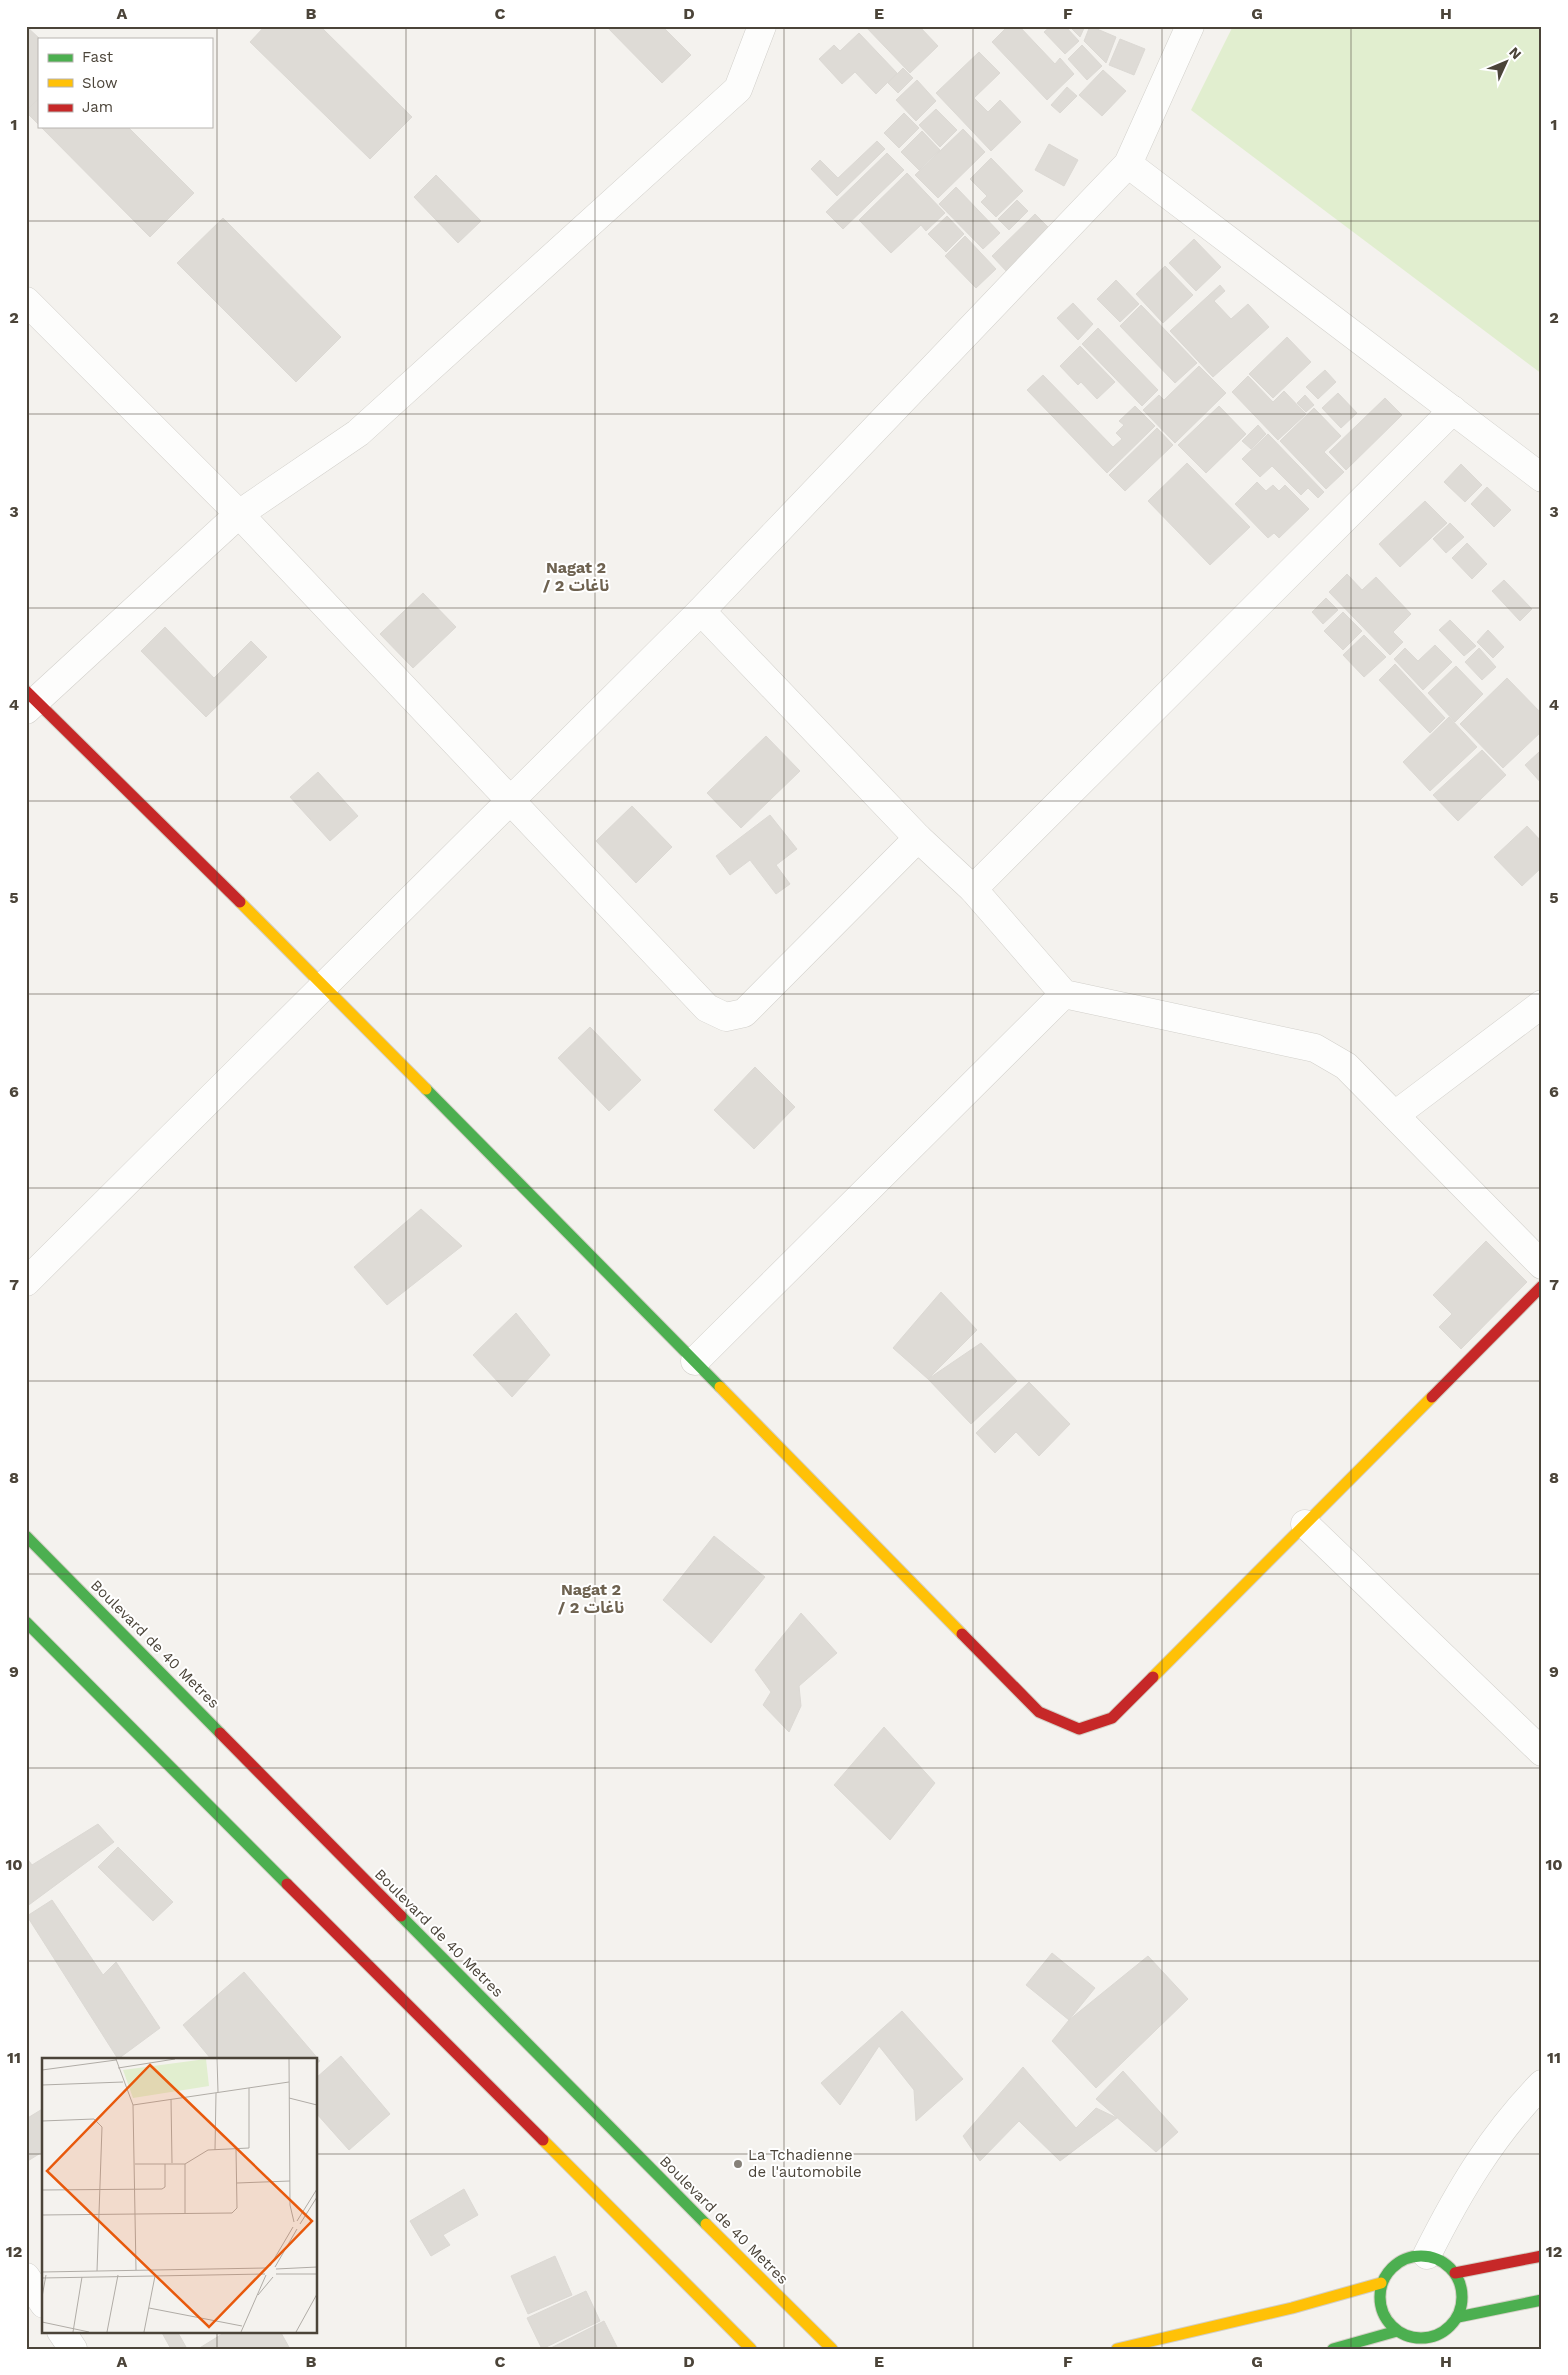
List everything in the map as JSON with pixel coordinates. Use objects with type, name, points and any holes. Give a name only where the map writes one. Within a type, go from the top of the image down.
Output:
[{"type":"street","points":[[762,26],[738,89],[358,433],[239,514],[29,701],[325,986],[1039,1712],[1079,1729],[1112,1718],[1542,1286]]},
{"type":"street","points":[[26,1282],[701,611],[1128,164],[1190,26]]},
{"type":"street","points":[[1128,164],[1542,478]]},
{"type":"street","points":[[26,300],[239,514],[707,1008],[726,1017],[744,1013],[918,838]]},
{"type":"street","points":[[973,889],[1453,410]]},
{"type":"street","points":[[701,611],[918,838],[973,889],[1064,994],[1315,1048],[1346,1066],[1542,1266]]},
{"type":"street","points":[[695,1361],[1064,994]]},
{"type":"street","points":[[1395,1115],[1542,1004]]},
{"type":"street","points":[[1306,1524],[1542,1752]]},
{"type":"street","name":"Boulevard de 40 Metres","points":[[26,1536],[832,2349]]},
{"type":"street","points":[[26,1622],[750,2349]]},
{"type":"street","points":[[1427,2255],[1445,2220],[1492,2141],[1542,2084]]},
{"type":"street","points":[[1427,2255],[1443,2261],[1455,2272],[1461,2287],[1463,2302],[1458,2317],[1442,2333],[1431,2338],[1408,2337],[1397,2331],[1385,2318],[1379,2301],[1382,2283],[1388,2270],[1399,2261],[1413,2256],[1427,2255]]},
{"type":"street","points":[[1455,2272],[1542,2256]]},
{"type":"street","points":[[26,2278],[42,2301]]},
{"type":"street","points":[[1117,2349],[1292,2308],[1382,2283]]},
{"type":"street","points":[[1458,2317],[1542,2300]]},
{"type":"street","points":[[1333,2349],[1397,2331]]},
{"type":"street","points":[[62,2332],[72,2349]]},
{"type":"green space","points":[[1233,26],[1542,26],[1542,374],[1191,110]]},
{"type":"building","points":[[26,26],[39,38],[38,99],[26,111]]},
{"type":"building","points":[[265,26],[320,26],[412,117],[370,159],[250,42]]},
{"type":"building","points":[[606,26],[662,26],[691,55],[662,83]]},
{"type":"building","points":[[865,26],[919,26],[938,46],[910,73]]},
{"type":"building","points":[[1008,26],[1019,26],[1055,64],[1060,58],[1074,74],[1047,100],[992,42]]},
{"type":"building","points":[[1051,26],[1065,26],[1079,41],[1065,54],[1044,32]]},
{"type":"building","points":[[1069,26],[1085,26],[1080,37]]},
{"type":"building","points":[[1090,26],[1116,37],[1106,63],[1084,41]]},
{"type":"building","points":[[859,33],[897,73],[876,94],[855,72],[842,84],[819,59],[834,45],[840,51]]},
{"type":"building","points":[[1120,39],[1145,49],[1134,75],[1109,65]]},
{"type":"building","points":[[1082,45],[1102,66],[1087,80],[1068,59]]},
{"type":"building","points":[[979,52],[1000,73],[974,98],[988,112],[1000,100],[1021,122],[991,151],[936,93]]},
{"type":"building","points":[[903,68],[913,78],[898,93],[888,83]]},
{"type":"building","points":[[1103,70],[1126,91],[1102,116],[1079,95]]},
{"type":"building","points":[[917,80],[936,101],[916,121],[896,100]]},
{"type":"building","points":[[1067,87],[1077,96],[1060,113],[1051,105]]},
{"type":"building","points":[[38,99],[38,124],[26,112]]},
{"type":"building","points":[[936,109],[957,130],[940,147],[919,125]]},
{"type":"building","points":[[904,113],[919,128],[899,148],[884,133]]},
{"type":"building","points":[[42,128],[129,128],[194,193],[150,237]]},
{"type":"building","points":[[963,129],[985,152],[938,198],[915,175]]},
{"type":"building","points":[[922,131],[940,150],[919,170],[901,152]]},
{"type":"building","points":[[877,141],[885,149],[837,196],[811,169],[820,160],[838,178]]},
{"type":"building","points":[[1049,144],[1078,160],[1064,186],[1035,170]]},
{"type":"building","points":[[887,153],[904,170],[843,229],[826,212]]},
{"type":"building","points":[[991,158],[1023,191],[996,217],[981,202],[987,196],[970,179]]},
{"type":"building","points":[[907,173],[945,213],[926,231],[921,225],[891,253],[859,220]]},
{"type":"building","points":[[436,175],[481,221],[458,243],[414,197]]},
{"type":"building","points":[[956,187],[1000,233],[983,249],[939,204]]},
{"type":"building","points":[[1017,200],[1028,211],[1009,230],[998,219]]},
{"type":"building","points":[[1035,214],[1053,232],[1009,274],[992,256]]},
{"type":"building","points":[[947,216],[964,234],[946,252],[928,234]]},
{"type":"building","points":[[223,218],[341,337],[296,382],[177,263]]},
{"type":"building","points":[[965,236],[996,269],[976,288],[945,256]]},
{"type":"building","points":[[1194,239],[1221,267],[1196,291],[1169,263]]},
{"type":"building","points":[[1165,266],[1193,295],[1163,323],[1136,294]]},
{"type":"building","points":[[1116,280],[1139,304],[1120,322],[1097,299]]},
{"type":"building","points":[[1220,285],[1225,291],[1214,301],[1231,319],[1248,304],[1269,327],[1213,377],[1170,331]]},
{"type":"building","points":[[1073,303],[1093,324],[1078,340],[1057,318]]},
{"type":"building","points":[[1141,305],[1197,363],[1175,383],[1120,326]]},
{"type":"building","points":[[1098,328],[1158,390],[1142,406],[1082,344]]},
{"type":"building","points":[[1287,337],[1311,362],[1273,398],[1249,374]]},
{"type":"building","points":[[1080,346],[1115,382],[1097,399],[1081,382],[1078,385],[1060,366]]},
{"type":"building","points":[[1199,366],[1226,393],[1175,443],[1143,410],[1159,395],[1164,400]]},
{"type":"building","points":[[1325,370],[1336,382],[1318,399],[1306,387]]},
{"type":"building","points":[[1043,375],[1113,447],[1122,439],[1116,433],[1124,425],[1119,421],[1135,406],[1155,426],[1107,473],[1027,390]]},
{"type":"building","points":[[1248,376],[1273,402],[1284,391],[1306,414],[1278,440],[1232,392]]},
{"type":"building","points":[[1338,393],[1357,413],[1341,428],[1322,408]]},
{"type":"building","points":[[1305,395],[1314,405],[1306,412],[1297,403]]},
{"type":"building","points":[[1385,398],[1402,415],[1346,470],[1329,452]]},
{"type":"building","points":[[1219,406],[1246,434],[1206,473],[1178,445]]},
{"type":"building","points":[[1314,408],[1341,436],[1324,452],[1344,472],[1326,489],[1280,441]]},
{"type":"building","points":[[1258,425],[1266,434],[1251,449],[1242,441]]},
{"type":"building","points":[[1157,428],[1173,445],[1125,491],[1109,475]]},
{"type":"building","points":[[1268,434],[1324,492],[1318,498],[1308,488],[1301,495],[1272,466],[1260,477],[1242,459]]},
{"type":"building","points":[[1187,463],[1250,527],[1210,565],[1148,501]]},
{"type":"building","points":[[1461,464],[1482,485],[1465,502],[1444,482]]},
{"type":"building","points":[[1257,482],[1266,491],[1273,485],[1279,491],[1285,485],[1309,509],[1279,538],[1274,533],[1268,538],[1235,504]]},
{"type":"building","points":[[1487,487],[1511,510],[1494,527],[1471,504]]},
{"type":"building","points":[[1425,501],[1447,523],[1400,567],[1379,544]]},
{"type":"building","points":[[1450,523],[1464,537],[1446,553],[1433,539]]},
{"type":"building","points":[[1467,543],[1487,564],[1472,579],[1452,558]]},
{"type":"building","points":[[1347,574],[1362,590],[1376,577],[1411,614],[1393,632],[1403,642],[1390,655],[1329,592]]},
{"type":"building","points":[[1504,580],[1532,609],[1520,621],[1492,591]]},
{"type":"building","points":[[423,593],[456,627],[413,668],[380,634]]},
{"type":"building","points":[[1326,598],[1338,610],[1323,624],[1312,612]]},
{"type":"building","points":[[1343,612],[1362,631],[1343,650],[1324,631]]},
{"type":"building","points":[[1450,620],[1476,646],[1464,656],[1439,630]]},
{"type":"building","points":[[165,627],[214,678],[251,641],[267,657],[206,717],[141,651]]},
{"type":"building","points":[[1488,630],[1504,647],[1493,658],[1477,642]]},
{"type":"building","points":[[1364,635],[1386,657],[1364,677],[1343,655]]},
{"type":"building","points":[[1435,645],[1452,662],[1423,690],[1394,659],[1405,648],[1418,661]]},
{"type":"building","points":[[1479,648],[1496,667],[1482,680],[1465,662]]},
{"type":"building","points":[[1395,664],[1445,718],[1430,733],[1379,680]]},
{"type":"building","points":[[1456,666],[1483,694],[1455,722],[1428,693]]},
{"type":"building","points":[[1507,678],[1542,714],[1542,731],[1503,768],[1460,724]]},
{"type":"building","points":[[1449,717],[1477,747],[1430,791],[1403,762]]},
{"type":"building","points":[[766,736],[800,771],[741,828],[707,793]]},
{"type":"building","points":[[1482,750],[1506,775],[1458,821],[1433,795]]},
{"type":"building","points":[[1539,752],[1542,754],[1542,784],[1525,765]]},
{"type":"building","points":[[318,772],[358,816],[330,841],[290,797]]},
{"type":"building","points":[[632,806],[672,847],[636,883],[596,841]]},
{"type":"building","points":[[770,815],[797,849],[776,865],[790,884],[776,894],[750,860],[730,875],[716,856]]},
{"type":"building","points":[[1527,826],[1542,842],[1542,867],[1522,886],[1494,857]]},
{"type":"building","points":[[590,1027],[641,1080],[609,1111],[558,1058]]},
{"type":"building","points":[[755,1067],[795,1107],[754,1149],[714,1110]]},
{"type":"building","points":[[421,1209],[462,1246],[387,1305],[354,1267]]},
{"type":"building","points":[[1486,1241],[1527,1282],[1461,1349],[1439,1327],[1452,1314],[1433,1295]]},
{"type":"building","points":[[941,1292],[977,1330],[928,1379],[893,1348]]},
{"type":"building","points":[[516,1313],[550,1355],[512,1397],[473,1355]]},
{"type":"building","points":[[981,1343],[1017,1381],[971,1424],[928,1379]]},
{"type":"building","points":[[1029,1382],[1070,1424],[1039,1456],[1016,1432],[995,1453],[976,1433]]},
{"type":"building","points":[[714,1536],[765,1577],[711,1643],[663,1600]]},
{"type":"building","points":[[801,1613],[837,1653],[799,1686],[801,1706],[789,1732],[763,1705],[771,1692],[755,1670]]},
{"type":"building","points":[[884,1727],[935,1783],[890,1840],[834,1785]]},
{"type":"building","points":[[98,1824],[114,1842],[26,1907],[26,1857],[32,1865]]},
{"type":"building","points":[[118,1847],[173,1902],[153,1921],[98,1867]]},
{"type":"building","points":[[52,1900],[103,1975],[116,1962],[160,2028],[117,2058],[27,1916]]},
{"type":"building","points":[[1052,1953],[1095,1988],[1069,2020],[1026,1985]]},
{"type":"building","points":[[1148,1956],[1188,1999],[1096,2088],[1052,2041],[1069,2020]]},
{"type":"building","points":[[244,1972],[317,2058],[210,2058],[183,2025]]},
{"type":"building","points":[[902,2011],[963,2079],[916,2121],[914,2090],[879,2046],[840,2105],[821,2083]]},
{"type":"building","points":[[341,2056],[390,2114],[349,2150],[318,2115],[318,2076]]},
{"type":"building","points":[[1023,2067],[1076,2128],[1096,2108],[1117,2118],[1060,2161],[1019,2121],[980,2161],[963,2136]]},
{"type":"building","points":[[1123,2071],[1178,2132],[1156,2152],[1096,2099]]},
{"type":"building","points":[[42,2109],[42,2152],[26,2162],[26,2119]]},
{"type":"building","points":[[464,2189],[478,2215],[443,2235],[450,2245],[431,2256],[410,2221]]},
{"type":"building","points":[[555,2256],[572,2295],[528,2314],[511,2276]]},
{"type":"building","points":[[586,2291],[600,2321],[542,2349],[527,2318]]},
{"type":"building","points":[[604,2321],[617,2347],[613,2349],[549,2349]]},
{"type":"building","points":[[162,2332],[178,2332],[186,2347],[171,2349]]},
{"type":"building","points":[[225,2332],[281,2332],[290,2349],[198,2349]]},
{"type":"traffic: fast","points":[[426,1089],[720,1387]]},
{"type":"traffic: fast","points":[[26,1536],[220,1733]]},
{"type":"traffic: fast","points":[[26,1622],[287,1884]]},
{"type":"traffic: fast","points":[[401,1916],[706,2224]]},
{"type":"traffic: fast","points":[[1413,2256],[1429,2256],[1444,2262],[1456,2274],[1462,2289],[1462,2297],[1462,2305],[1456,2320],[1444,2332],[1429,2338],[1413,2338],[1398,2332],[1386,2320],[1380,2305],[1380,2289],[1386,2274],[1398,2262],[1413,2256]]},
{"type":"traffic: fast","points":[[1458,2317],[1542,2300]]},
{"type":"traffic: fast","points":[[1333,2349],[1397,2331]]},
{"type":"traffic: slow","points":[[240,902],[426,1089]]},
{"type":"traffic: slow","points":[[720,1387],[962,1634]]},
{"type":"traffic: slow","points":[[1153,1677],[1432,1397]]},
{"type":"traffic: slow","points":[[543,2140],[751,2349]]},
{"type":"traffic: slow","points":[[706,2224],[832,2349]]},
{"type":"traffic: slow","points":[[1117,2349],[1292,2308],[1381,2283]]},
{"type":"traffic: jam","points":[[26,691],[240,902]]},
{"type":"traffic: jam","points":[[1432,1397],[1542,1286]]},
{"type":"traffic: jam","points":[[962,1634],[1039,1712],[1079,1729],[1112,1718],[1153,1677]]},
{"type":"traffic: jam","points":[[220,1733],[401,1916]]},
{"type":"traffic: jam","points":[[287,1884],[543,2140]]},
{"type":"traffic: jam","points":[[1455,2273],[1542,2256]]},
{"type":"place","name":"La Tchadienne de l'automobile","points":[[738,2164]]},
{"type":"district","name":"Nagat 2 / ناغات 2","points":[[576,576]]},
{"type":"district","name":"Nagat 2 / ناغات 2","points":[[591,1598]]}]
